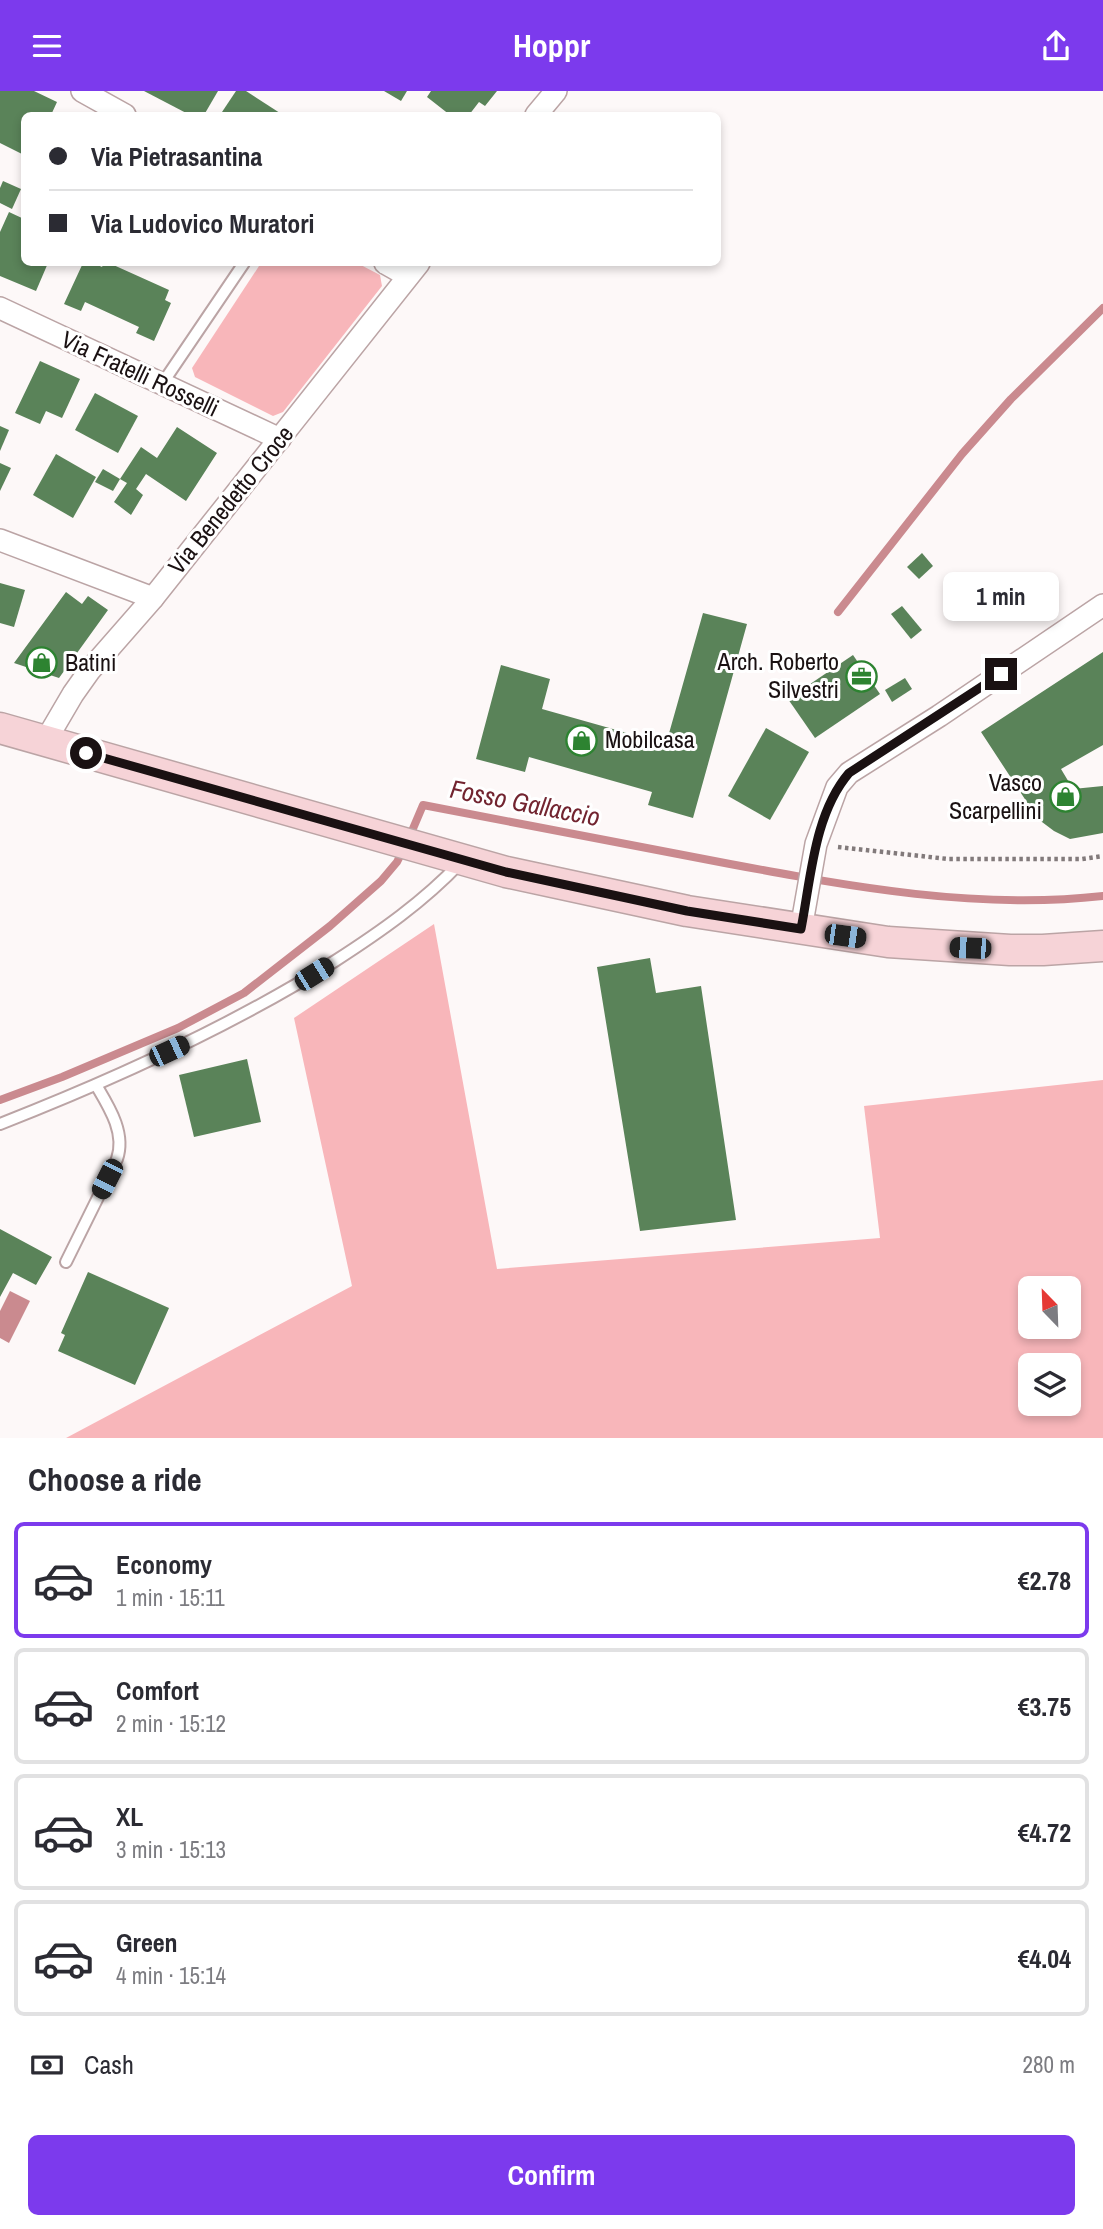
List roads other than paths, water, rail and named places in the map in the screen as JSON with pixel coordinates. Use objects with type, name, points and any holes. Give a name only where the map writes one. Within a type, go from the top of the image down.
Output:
[{"type":"street","points":[[538,112],[556,91]]},
{"type":"street","points":[[87,92],[120,112]]},
{"type":"street","name":"Via Benedetto Croce","points":[[46,740],[72,694],[90,670],[153,598],[414,269]]},
{"type":"street","name":"Via Fratelli Rosselli","points":[[0,309],[280,439]]},
{"type":"street","points":[[0,540],[153,598]]},
{"type":"street","points":[[801,929],[816,848],[837,787],[849,773],[939,716],[1103,605]]},
{"type":"street","points":[[0,728],[434,853],[533,879],[636,901],[888,942],[1043,950],[1103,946]]},
{"type":"lane","points":[[162,384],[241,266]]},
{"type":"lane","points":[[0,1123],[96,1085],[217,1028],[295,986],[374,936],[423,900],[463,860]]},
{"type":"lane","points":[[66,1262],[121,1146],[111,1112],[96,1085]]},
{"type":"waterway","points":[[838,612],[962,454],[1011,399],[1103,308]]},
{"type":"waterway","name":"Fosso Gallaccio","points":[[409,838],[423,805],[869,888],[1009,900],[1103,896]]},
{"type":"waterway","name":"Fosso Gallaccio","points":[[0,1100],[178,1028],[244,993],[330,926],[381,881],[403,850]]},
{"type":"place","name":"Batini","points":[[42,663]]},
{"type":"place","name":"Arch. Roberto Silvestri","points":[[862,676]]},
{"type":"place","name":"Mobilcasa","points":[[582,740]]},
{"type":"place","name":"Vasco Scarpellini","points":[[1065,797]]}]
